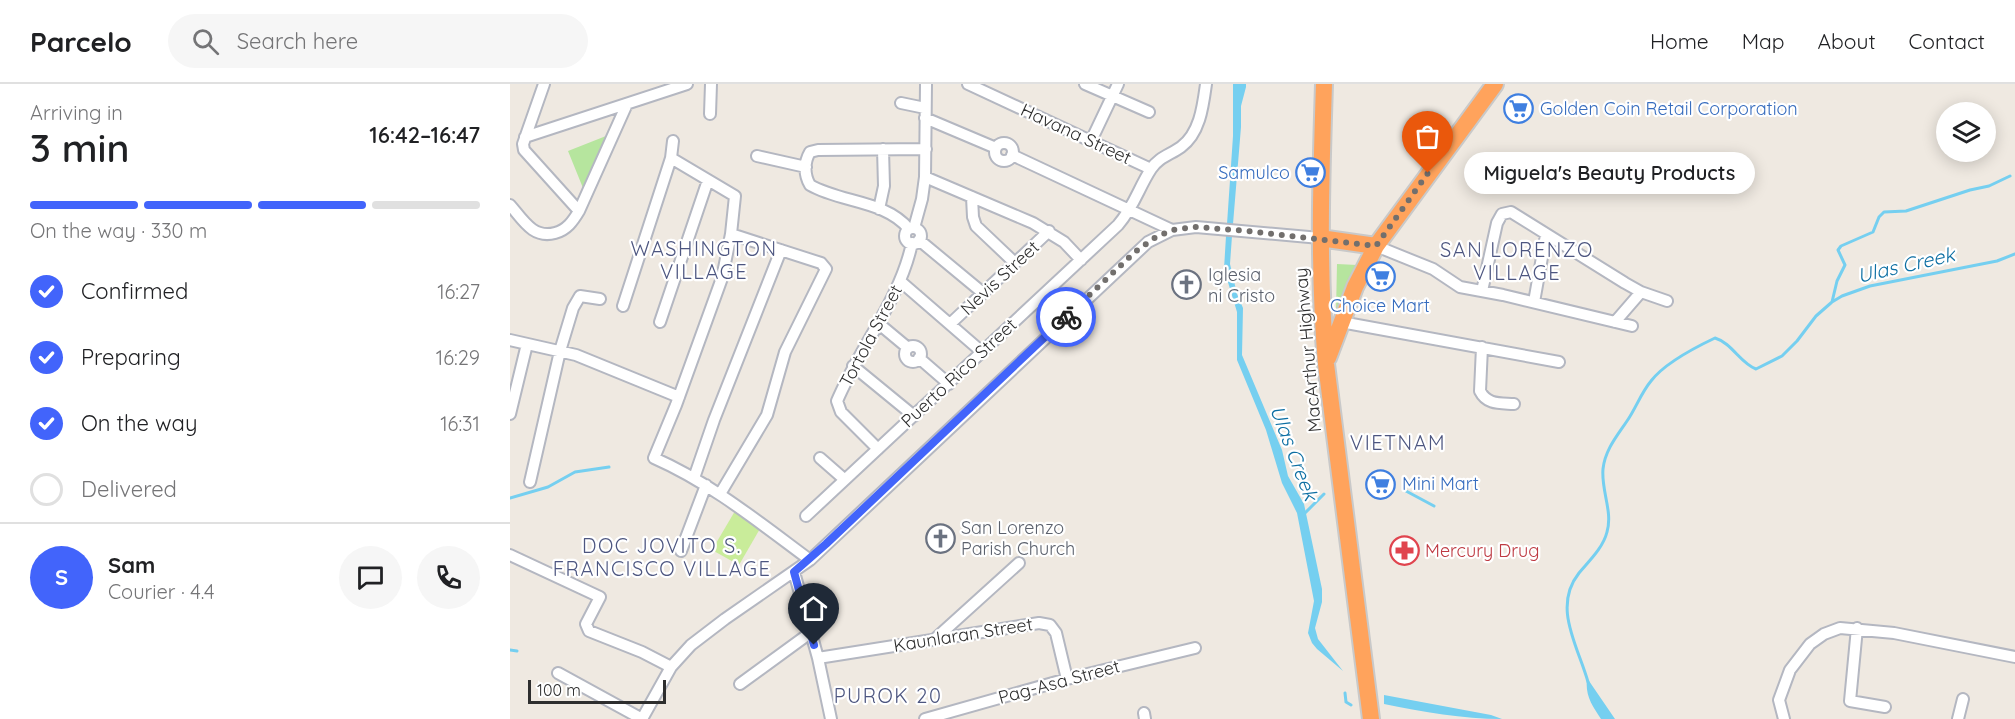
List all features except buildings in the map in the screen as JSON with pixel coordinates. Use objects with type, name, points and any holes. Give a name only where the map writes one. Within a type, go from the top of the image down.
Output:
[{"type":"highway","name":"MacArthur Highway","points":[[1324,84],[1320,238],[1321,311],[1371,719]]},
{"type":"highway","points":[[1326,363],[1359,279],[1376,246],[1495,84]]},
{"type":"highway","points":[[1320,238],[1376,246]]},
{"type":"street","points":[[544,84],[525,137],[524,150],[579,211]]},
{"type":"street","points":[[525,137],[687,84]]},
{"type":"street","points":[[710,114],[711,84]]},
{"type":"street","points":[[912,228],[922,199],[925,177],[926,84]]},
{"type":"street","name":"Havana Street","points":[[968,84],[1151,170]]},
{"type":"street","points":[[1085,84],[1149,112]]},
{"type":"street","points":[[1091,141],[1118,84]]},
{"type":"street","name":"Puerto Rico Street","points":[[806,516],[1118,225],[1131,209],[1151,170],[1160,159],[1181,147],[1191,137],[1197,126],[1204,85]]},
{"type":"street","points":[[901,103],[996,148],[1006,143],[1011,147],[1012,155],[1172,230]]},
{"type":"street","points":[[510,205],[532,230],[545,235],[564,230],[573,222],[579,211],[627,104]]},
{"type":"street","points":[[622,306],[671,158],[673,141]]},
{"type":"street","points":[[879,209],[884,186],[883,149]]},
{"type":"street","points":[[926,149],[818,150],[810,152],[806,178],[816,189],[879,209],[897,218],[920,233],[915,242],[983,293]]},
{"type":"street","points":[[757,156],[806,167]]},
{"type":"street","points":[[671,158],[735,196],[731,234],[722,278],[679,397],[654,458],[694,477],[810,560]]},
{"type":"street","points":[[925,177],[1049,231],[1064,242],[1081,260]]},
{"type":"street","points":[[660,322],[708,180]]},
{"type":"street","points":[[972,197],[976,226],[1015,264]]},
{"type":"street","points":[[1482,291],[1497,223],[1502,214],[1506,212],[1515,214],[1641,292],[1667,301]]},
{"type":"street","points":[[510,223],[519,216]]},
{"type":"street","points":[[558,673],[642,719],[672,667],[701,636],[810,560],[1135,252],[1156,237],[1172,230],[1206,228],[1320,238]]},
{"type":"street","name":"Nevis Street","points":[[950,324],[1049,231]]},
{"type":"street","points":[[720,494],[767,415],[785,352],[825,273],[825,267],[821,263],[731,234]]},
{"type":"street","points":[[1534,302],[1546,234]]},
{"type":"street","name":"Tortola Street","points":[[878,449],[841,412],[837,401],[853,366],[900,281],[915,242]]},
{"type":"street","points":[[1376,246],[1433,269],[1460,287],[1632,326]]},
{"type":"street","points":[[694,477],[781,250]]},
{"type":"street","points":[[900,281],[982,352]]},
{"type":"street","points":[[1615,321],[1641,292]]},
{"type":"street","points":[[530,482],[560,351],[578,298],[586,295],[600,298]]},
{"type":"street","points":[[1341,322],[1559,362]]},
{"type":"street","points":[[878,323],[908,348],[915,346],[919,349],[919,358],[949,384]]},
{"type":"street","points":[[510,340],[576,355],[679,397]]},
{"type":"street","points":[[510,414],[527,344]]},
{"type":"street","points":[[1482,347],[1480,391],[1488,401],[1514,404]]},
{"type":"street","points":[[853,366],[914,416]]},
{"type":"street","points":[[820,458],[844,480]]},
{"type":"street","points":[[681,551],[706,485]]},
{"type":"street","points":[[510,555],[600,597],[586,624],[589,631],[642,652],[672,667]]},
{"type":"street","points":[[934,640],[1019,563]]},
{"type":"street","points":[[794,572],[818,658],[831,719]]},
{"type":"street","name":"Kaunlaran Street","points":[[818,658],[1045,624],[1053,628],[1056,633],[1067,679]]},
{"type":"street","points":[[1784,719],[1779,699],[1790,670],[1810,644],[1824,634],[1840,628],[1894,633],[2015,657]]},
{"type":"street","points":[[1857,628],[1850,701],[1885,707]]},
{"type":"street","points":[[740,684],[810,633]]},
{"type":"street","name":"Pag-Asa Street","points":[[925,719],[1067,679],[1195,648]]},
{"type":"street","points":[[1958,719],[1963,699]]},
{"type":"green space","points":[[606,136],[583,188],[568,151]]},
{"type":"green space","points":[[1337,264],[1357,265],[1336,311]]},
{"type":"green space","points":[[735,511],[761,527],[739,565],[712,550]]},
{"type":"water","points":[[1233,84],[1246,84],[1246,87],[1241,106],[1233,224],[1227,224],[1233,136]]},
{"type":"water","points":[[1226,236],[1232,236],[1230,264],[1243,308],[1242,355],[1282,450],[1288,476],[1304,504],[1322,589],[1322,602],[1315,628],[1318,639],[1343,671],[1317,649],[1308,633],[1314,601],[1297,513],[1282,483],[1266,430],[1237,360],[1237,312],[1224,269]]},
{"type":"water","points":[[1587,678],[1615,719],[1601,719],[1588,695]]},
{"type":"water","points":[[1384,695],[1502,719],[1458,716],[1384,704]]},
{"type":"waterway","points":[[1832,302],[1837,281],[1845,265],[1838,250],[1841,246],[1873,232],[1879,217],[1884,212],[1906,211],[1989,186],[2010,176]]},
{"type":"waterway","name":"Ulas Creek","points":[[1588,682],[1570,627],[1567,613],[1568,599],[1571,586],[1599,549],[1607,532],[1609,516],[1603,477],[1606,456],[1651,381],[1681,356],[1715,338],[1726,344],[1756,369],[1782,356],[1816,316],[1842,296],[1870,286],[1997,261],[2015,254]]},
{"type":"waterway","points":[[510,498],[548,487],[575,472],[609,467]]},
{"type":"waterway","points":[[1406,491],[1434,506]]},
{"type":"waterway","points":[[1304,514],[1324,494]]},
{"type":"waterway","points":[[510,650],[517,651]]},
{"type":"waterway","name":"Ulas Creek","points":[[1345,693],[1346,702],[1351,705]]},
{"type":"way so far","points":[[1066,317],[1135,252],[1156,237],[1172,230],[1196,227],[1248,231],[1376,246],[1428,173]]},
{"type":"place","name":"Golden Coin Retail Corporation","points":[[1519,109]]},
{"type":"place","name":"Samulco","points":[[1311,173]]},
{"type":"place","name":"Miguela's Beauty Products","points":[[1428,173]]},
{"type":"place","name":"Choice Mart","points":[[1380,277]]},
{"type":"place","name":"Iglesia ni Cristo","points":[[1187,285]]},
{"type":"place","name":"Mini Mart","points":[[1381,484]]},
{"type":"place","name":"San Lorenzo Parish Church","points":[[940,538]]},
{"type":"place","name":"Mercury Drug","points":[[1404,551]]},
{"type":"district","name":"WASHINGTON VILLAGE","points":[[704,260]]},
{"type":"district","name":"SAN LORENZO VILLAGE","points":[[1517,262]]},
{"type":"district","name":"VIETNAM","points":[[1398,443]]},
{"type":"district","name":"DOC JOVITO S. FRANCISCO VILLAGE","points":[[662,558]]},
{"type":"district","name":"PUROK 20","points":[[888,696]]},
{"type":"route","points":[[814,645],[794,572],[810,560],[1066,317]]}]
